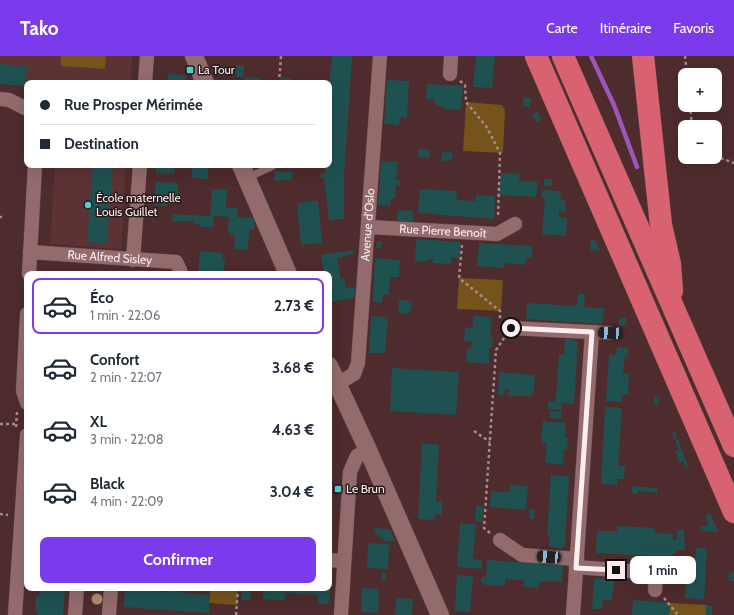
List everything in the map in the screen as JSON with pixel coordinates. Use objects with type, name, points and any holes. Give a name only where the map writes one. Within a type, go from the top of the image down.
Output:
[{"type":"highway","points":[[536,56],[734,512]]},
{"type":"highway","points":[[563,56],[734,446]]},
{"type":"highway","points":[[643,56],[661,226],[670,264],[672,307]]},
{"type":"street","points":[[146,80],[147,56]]},
{"type":"street","points":[[194,56],[204,80]]},
{"type":"street","name":"Avenue d'Oslo","points":[[337,384],[354,374],[358,363],[380,56]]},
{"type":"street","points":[[450,74],[451,56]]},
{"type":"street","points":[[0,99],[9,100],[24,108]]},
{"type":"street","points":[[29,271],[35,168]]},
{"type":"street","points":[[133,260],[140,168]]},
{"type":"street","points":[[243,172],[287,271]]},
{"type":"street","name":"Rue Pierre Benoît","points":[[368,227],[497,234],[516,224]]},
{"type":"street","name":"Rue Alfred Sisley","points":[[30,252],[176,262],[180,271]]},
{"type":"street","points":[[511,328],[610,333]]},
{"type":"street","points":[[573,615],[592,332]]},
{"type":"street","points":[[332,373],[368,450],[440,615]]},
{"type":"street","points":[[15,615],[24,429]]},
{"type":"street","points":[[341,615],[350,472],[357,456],[368,450]]},
{"type":"street","points":[[500,540],[522,555],[656,573],[655,590]]},
{"type":"street","points":[[332,560],[344,561]]},
{"type":"street","points":[[75,615],[77,591]]},
{"type":"street","points":[[109,615],[111,591]]},
{"type":"lane","points":[[243,172],[263,168]]},
{"type":"path","points":[[279,80],[281,56]]},
{"type":"path","points":[[685,56],[686,68]]},
{"type":"path","points":[[450,74],[465,85],[466,102],[486,126],[500,153],[497,234]]},
{"type":"path","points":[[722,159],[734,163]]},
{"type":"path","points":[[463,232],[459,278],[500,311],[499,320],[511,328],[496,350],[484,528],[500,540]]},
{"type":"path","points":[[0,424],[24,429]]},
{"type":"path","points":[[474,431],[490,442]]},
{"type":"path","points":[[655,590],[670,603],[678,615]]},
{"type":"path","points":[[236,615],[238,591]]},
{"type":"shaded area","points":[[0,56],[132,56],[131,80],[26,80],[27,66],[0,64]]},
{"type":"shaded area","points":[[61,56],[106,56],[105,69],[61,66]]},
{"type":"shaded area","points":[[466,102],[502,105],[505,110],[503,153],[463,151]]},
{"type":"shaded area","name":"École maternelle Louis Guillet","points":[[55,168],[126,168],[121,249],[50,244]]},
{"type":"shaded area","points":[[459,278],[503,280],[501,311],[457,309]]},
{"type":"shaded area","points":[[210,591],[238,591],[237,605],[209,603]]},
{"type":"shaded area","points":[[670,603],[706,605],[706,615],[669,615]]},
{"type":"building","points":[[332,56],[352,56],[344,175],[344,219],[329,220],[324,178],[320,178],[321,173],[325,173],[325,168],[332,168],[332,80],[330,80]]},
{"type":"building","points":[[476,56],[495,56],[492,88],[473,87]]},
{"type":"building","points":[[0,64],[27,66],[24,86],[0,84]]},
{"type":"building","points":[[236,65],[244,65],[243,77],[236,77]]},
{"type":"building","points":[[212,66],[226,66],[226,76],[216,75]]},
{"type":"building","points":[[168,74],[186,75],[185,80],[167,80]]},
{"type":"building","points":[[245,77],[260,78],[260,80],[245,80]]},
{"type":"building","points":[[281,77],[292,79],[292,80],[281,80]]},
{"type":"building","points":[[387,80],[409,81],[407,118],[400,117],[399,125],[384,124]]},
{"type":"building","points":[[427,84],[463,86],[461,110],[443,109],[443,106],[435,106],[435,100],[426,99]]},
{"type":"building","points":[[523,98],[531,98],[530,107],[523,106]]},
{"type":"building","points":[[538,112],[541,120],[536,122],[532,114]]},
{"type":"building","points":[[418,149],[430,150],[430,158],[418,157]]},
{"type":"building","points":[[442,152],[453,153],[452,160],[441,162]]},
{"type":"building","points":[[381,161],[398,162],[396,180],[400,180],[400,186],[396,185],[395,198],[391,198],[390,206],[378,205]]},
{"type":"building","points":[[93,168],[113,168],[107,244],[87,242]]},
{"type":"building","points":[[156,168],[175,168],[174,174],[156,173]]},
{"type":"building","points":[[192,168],[208,168],[208,179],[192,178]]},
{"type":"building","points":[[275,171],[293,172],[292,179],[274,181]]},
{"type":"building","points":[[501,173],[520,174],[519,181],[538,182],[536,197],[499,195]]},
{"type":"building","points":[[544,179],[552,179],[551,186],[544,186]]},
{"type":"building","points":[[156,182],[178,183],[178,196],[168,196],[167,206],[154,205]]},
{"type":"building","points":[[212,189],[227,190],[226,208],[238,208],[237,217],[255,218],[254,230],[249,230],[248,250],[234,249],[235,236],[231,236],[231,234],[228,233],[229,217],[214,216],[213,227],[199,227],[200,225],[195,224],[195,221],[172,221],[173,214],[210,216]]},
{"type":"building","points":[[420,189],[457,191],[456,200],[476,201],[476,195],[495,196],[494,219],[418,213]]},
{"type":"building","points":[[542,190],[561,191],[560,199],[566,200],[565,212],[559,211],[559,217],[567,218],[566,236],[542,234],[545,198],[542,198]]},
{"type":"building","points":[[318,201],[322,243],[301,245],[297,203]]},
{"type":"building","points":[[398,210],[413,211],[413,222],[397,221]]},
{"type":"building","points":[[416,239],[460,242],[459,258],[451,257],[451,264],[433,263],[433,260],[427,260],[426,262],[415,261]]},
{"type":"building","points":[[591,240],[595,240],[600,251],[590,250]]},
{"type":"building","points":[[377,241],[382,241],[381,248],[376,248]]},
{"type":"building","points":[[479,243],[532,246],[532,258],[526,258],[525,265],[505,263],[504,268],[477,266]]},
{"type":"building","points":[[353,250],[353,254],[337,258],[341,279],[344,279],[346,288],[355,287],[354,298],[332,302],[332,271],[324,271],[321,255]]},
{"type":"building","points":[[200,251],[223,253],[222,260],[225,260],[224,271],[198,271]]},
{"type":"building","points":[[375,258],[400,260],[399,277],[390,277],[389,295],[383,294],[382,303],[373,302]]},
{"type":"building","points":[[578,294],[585,294],[584,307],[604,308],[602,324],[526,319],[527,303],[577,306]]},
{"type":"building","points":[[399,300],[412,301],[411,310],[407,314],[398,313]]},
{"type":"building","points":[[371,316],[388,317],[385,353],[369,353]]},
{"type":"building","points":[[473,316],[492,317],[490,337],[493,337],[492,348],[489,348],[489,364],[466,362],[467,348],[471,349],[472,342],[464,341],[465,327],[473,328]]},
{"type":"building","points":[[619,318],[626,318],[626,325],[619,325]]},
{"type":"building","points":[[565,339],[574,339],[578,343],[574,404],[562,403],[562,410],[548,409],[548,402],[554,402],[556,397],[559,355],[564,355]]},
{"type":"building","points":[[617,347],[628,348],[628,356],[625,355],[623,373],[629,374],[628,395],[622,395],[622,402],[606,401],[609,354],[616,355]]},
{"type":"building","points":[[392,368],[459,372],[456,415],[390,411]]},
{"type":"building","points":[[499,372],[535,375],[534,390],[531,396],[508,396],[509,389],[505,389],[504,395],[498,395]]},
{"type":"building","points":[[654,397],[660,397],[659,404],[654,404]]},
{"type":"building","points":[[605,407],[622,408],[618,466],[625,466],[624,479],[617,479],[617,485],[601,484]]},
{"type":"building","points":[[550,411],[562,412],[561,419],[550,418]]},
{"type":"building","points":[[543,421],[566,423],[565,438],[568,438],[567,450],[564,450],[563,465],[545,463],[547,443],[541,443]]},
{"type":"building","points":[[675,431],[677,438],[674,439],[672,433]]},
{"type":"building","points":[[678,439],[688,466],[686,467],[683,461],[680,463],[675,451],[679,451],[675,440]]},
{"type":"building","points":[[422,443],[439,445],[436,501],[442,502],[442,515],[435,514],[434,520],[418,519]]},
{"type":"building","points":[[551,475],[569,476],[565,544],[562,548],[549,547],[550,536],[547,536]]},
{"type":"building","points":[[510,485],[528,486],[526,510],[490,507],[491,491],[509,492]]},
{"type":"building","points":[[632,486],[657,488],[657,493],[638,491],[638,494],[632,493]]},
{"type":"building","points":[[476,506],[483,506],[482,522],[475,521]]},
{"type":"building","points":[[530,509],[535,509],[534,519],[529,519]]},
{"type":"building","points":[[710,513],[718,532],[700,531],[701,526],[709,526],[705,516]]},
{"type":"building","points":[[460,523],[476,524],[473,559],[482,560],[482,569],[457,567]]},
{"type":"building","points":[[617,526],[655,528],[654,533],[673,534],[673,540],[677,540],[677,530],[684,530],[685,550],[676,550],[676,554],[672,554],[672,557],[596,553],[597,531],[617,531]]},
{"type":"building","points":[[375,528],[390,529],[395,541],[385,541],[374,532]]},
{"type":"building","points":[[368,543],[389,544],[388,569],[367,568]]},
{"type":"building","points":[[696,548],[707,549],[704,599],[685,598],[687,558],[695,559]]},
{"type":"building","points":[[487,560],[563,565],[562,582],[540,581],[539,588],[524,587],[524,580],[505,579],[505,586],[485,585],[481,581],[481,577],[486,577]]},
{"type":"building","points":[[733,570],[734,581],[730,581],[730,578],[727,577]]},
{"type":"building","points":[[382,572],[386,573],[385,580],[381,580]]},
{"type":"building","points":[[457,575],[473,576],[470,612],[455,611]]},
{"type":"building","points":[[594,578],[615,580],[611,601],[603,600],[602,609],[592,609]]},
{"type":"building","points":[[362,588],[379,589],[378,613],[361,612]]},
{"type":"building","points":[[40,591],[65,591],[63,615],[38,615],[38,611],[35,610],[36,596],[39,596]]},
{"type":"building","points":[[125,591],[179,591],[210,595],[209,613],[124,607]]},
{"type":"building","points":[[242,591],[251,591],[250,600],[241,600]]},
{"type":"building","points":[[263,591],[330,591],[329,604],[318,604],[318,595],[285,593],[285,600],[263,599]]},
{"type":"building","points":[[396,598],[413,599],[412,615],[395,615]]},
{"type":"building","points":[[633,600],[670,603],[669,615],[632,615]]},
{"type":"building","points":[[706,605],[712,606],[712,615],[706,615]]},
{"type":"waterway","points":[[591,56],[614,105],[637,167]]},
{"type":"place","name":"La Tour","points":[[190,70]]},
{"type":"place","name":"École maternelle Louis Guillet","points":[[88,205]]},
{"type":"place","name":"Le Brun","points":[[338,489]]},
{"type":"route","points":[[511,328],[592,332],[576,568],[616,570]]}]
